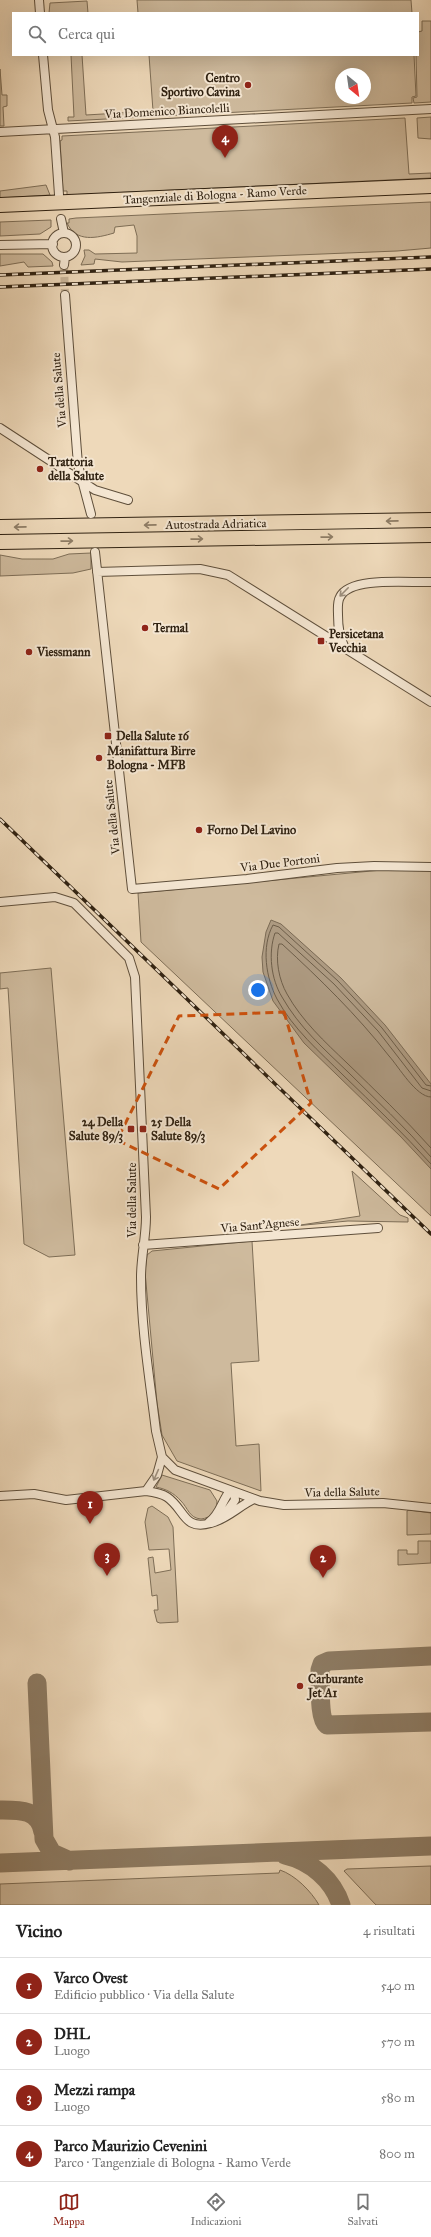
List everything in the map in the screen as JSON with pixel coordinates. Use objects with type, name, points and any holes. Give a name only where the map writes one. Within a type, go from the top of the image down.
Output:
[{"type":"highway","name":"Tangenziale di Bologna - Ramo Verde","points":[[0,205],[431,186]]},
{"type":"highway","name":"Tangenziale di Bologna - Ramo Verde","points":[[0,214],[431,195]]},
{"type":"highway","name":"Autostrada Adriatica","points":[[0,527],[431,520]]},
{"type":"highway","name":"Autostrada Adriatica","points":[[0,542],[431,535]]},
{"type":"street","points":[[39,0],[40,12]]},
{"type":"street","points":[[44,56],[48,110],[53,129],[59,195]]},
{"type":"street","name":"Via Domenico Biancolelli","points":[[0,132],[431,109]]},
{"type":"street","points":[[61,219],[64,233]]},
{"type":"street","points":[[64,233],[71,235],[76,244],[72,254],[65,257],[54,251],[53,244],[57,235],[64,233]]},
{"type":"street","points":[[0,245],[53,244]]},
{"type":"street","points":[[64,265],[65,257]]},
{"type":"street","name":"Via della Salute","points":[[65,295],[76,449],[82,483],[91,514]]},
{"type":"street","points":[[0,428],[82,483],[95,490],[128,500]]},
{"type":"street","name":"Via della Salute","points":[[95,552],[132,889]]},
{"type":"street","points":[[97,572],[200,569],[218,572],[237,579],[431,702]]},
{"type":"street","points":[[344,646],[339,627],[339,598],[352,585],[431,582]]},
{"type":"street","points":[[330,637],[339,627]]},
{"type":"street","name":"Via Due Portoni","points":[[132,889],[247,879],[337,868],[374,866],[431,867]]},
{"type":"street","name":"Via della Salute","points":[[0,902],[55,897],[70,900],[122,951],[133,965],[135,977],[146,1217],[141,1279],[145,1332],[156,1431],[162,1457],[157,1475],[146,1491]]},
{"type":"street","name":"Via Sant'Agnese","points":[[143,1245],[378,1228]]},
{"type":"street","name":"Via della Salute","points":[[162,1457],[175,1470],[254,1499],[274,1504],[383,1503],[431,1508]]},
{"type":"street","points":[[0,1496],[34,1494],[66,1500],[146,1491],[156,1492],[167,1496],[188,1522],[203,1525],[216,1522],[254,1499]]},
{"type":"street","points":[[203,1525],[214,1519],[224,1498],[232,1491],[235,1500],[224,1517]]},
{"type":"highlighted area","points":[[284,1012],[311,1103],[219,1189],[117,1140],[179,1016]]},
{"type":"shaded area","points":[[137,0],[411,0],[412,12],[138,12]]},
{"type":"shaded area","points":[[87,1],[88,12],[49,12],[50,3]]},
{"type":"shaded area","points":[[422,21],[431,21],[431,102],[414,103],[413,98],[417,97],[416,56],[419,56],[419,32],[422,31]]},
{"type":"shaded area","name":"Centro Sportivo Cavina","points":[[71,56],[82,56],[86,115],[153,111],[149,56],[414,56],[416,96],[412,97],[412,103],[68,121],[68,117],[74,117]]},
{"type":"shaded area","points":[[0,69],[2,95],[7,95],[7,106],[3,107],[4,126],[0,126]]},
{"type":"shaded area","points":[[431,117],[431,139],[418,138],[417,118]]},
{"type":"shaded area","points":[[405,118],[409,174],[431,173],[431,178],[67,195],[67,191],[63,191],[60,141],[62,140],[62,136]]},
{"type":"shaded area","points":[[46,185],[50,195],[0,198],[0,191]]},
{"type":"shaded area","points":[[431,202],[431,248],[397,251],[122,262],[95,259],[94,264],[81,265],[85,256],[84,250],[89,250],[95,254],[137,253],[137,236],[134,225],[115,227],[114,233],[88,237],[76,234],[67,223],[69,223],[69,219],[76,218]]},
{"type":"shaded area","points":[[51,220],[51,227],[40,234],[0,236],[0,222]]},
{"type":"shaded area","points":[[0,254],[43,254],[52,262],[53,266],[28,267],[24,262],[0,266]]},
{"type":"shaded area","points":[[91,553],[91,569],[73,573],[0,576],[0,555],[22,559],[53,559],[69,554]]},
{"type":"shaded area","points":[[382,870],[431,870],[431,1216],[141,942],[138,893]]},
{"type":"shaded area","points":[[51,968],[75,1255],[49,1257],[24,1244],[8,988],[0,989],[0,973]]},
{"type":"shaded area","points":[[352,1171],[400,1215],[408,1218],[408,1222],[348,1221],[294,1226],[360,1216]]},
{"type":"shaded area","points":[[252,1241],[259,1361],[231,1363],[236,1446],[259,1444],[261,1491],[177,1461],[162,1435],[157,1403],[145,1272],[147,1255],[152,1251]]},
{"type":"shaded area","points":[[162,1475],[210,1490],[217,1501],[215,1511],[210,1516],[201,1519],[191,1515],[176,1496],[166,1490],[156,1487]]},
{"type":"shaded area","points":[[152,1506],[168,1517],[173,1527],[178,1622],[157,1622],[154,1610],[158,1610],[157,1595],[152,1596],[148,1558],[153,1557],[155,1573],[171,1570],[169,1549],[149,1550],[145,1522],[148,1508]]},
{"type":"shaded area","points":[[407,1511],[431,1513],[431,1534],[407,1535]]},
{"type":"shaded area","points":[[418,1541],[431,1541],[431,1563],[398,1565],[398,1550],[407,1550],[407,1554],[418,1554]]},
{"type":"shaded area","points":[[431,1866],[431,1905],[376,1905],[344,1871],[347,1869]]},
{"type":"shaded area","points":[[280,1870],[286,1872],[302,1884],[312,1894],[319,1905],[0,1905],[0,1884],[279,1873]]},
{"type":"water","points":[[271,920],[281,924],[341,978],[385,1025],[431,1084],[431,1169],[401,1137],[304,1043],[273,1001],[263,972],[262,957],[266,932]]},
{"type":"taxiway","points":[[431,1656],[329,1661],[322,1664],[320,1670],[321,1708],[324,1721],[327,1725],[431,1722]]},
{"type":"taxiway","points":[[37,1683],[44,1839],[52,1853],[70,1861]]},
{"type":"taxiway","points":[[0,1810],[21,1811],[33,1815],[41,1824],[43,1832]]},
{"type":"taxiway","points":[[0,1863],[431,1846]]},
{"type":"taxiway","points":[[285,1855],[304,1862],[320,1873],[333,1887],[341,1905]]},
{"type":"tunnel","points":[[64,265],[65,295]]},
{"type":"railway","points":[[0,275],[431,257]]},
{"type":"railway","points":[[0,287],[431,269]]},
{"type":"railway","points":[[0,819],[431,1234]]},
{"type":"place","name":"Centro Sportivo Cavina","points":[[248,85]]},
{"type":"place","name":"Parco Maurizio Cevenini","points":[[225,158]]},
{"type":"place","name":"Trattoria della Salute","points":[[40,469]]},
{"type":"place","name":"Termal","points":[[145,628]]},
{"type":"place","name":"Persicetana Vecchia","points":[[321,641]]},
{"type":"place","name":"Viessmann","points":[[29,652]]},
{"type":"place","name":"Della Salute 16","points":[[108,736]]},
{"type":"place","name":"Manifattura Birre Bologna - MFB","points":[[99,758]]},
{"type":"place","name":"Forno Del Lavino","points":[[199,830]]},
{"type":"place","name":"24 Della Salute 89/3","points":[[131,1129]]},
{"type":"place","name":"25 Della Salute 89/3","points":[[143,1129]]},
{"type":"place","name":"Varco Ovest","points":[[90,1524]]},
{"type":"place","name":"Mezzi rampa","points":[[107,1576]]},
{"type":"place","name":"DHL","points":[[323,1578]]},
{"type":"place","name":"Carburante Jet A1","points":[[300,1686]]}]
